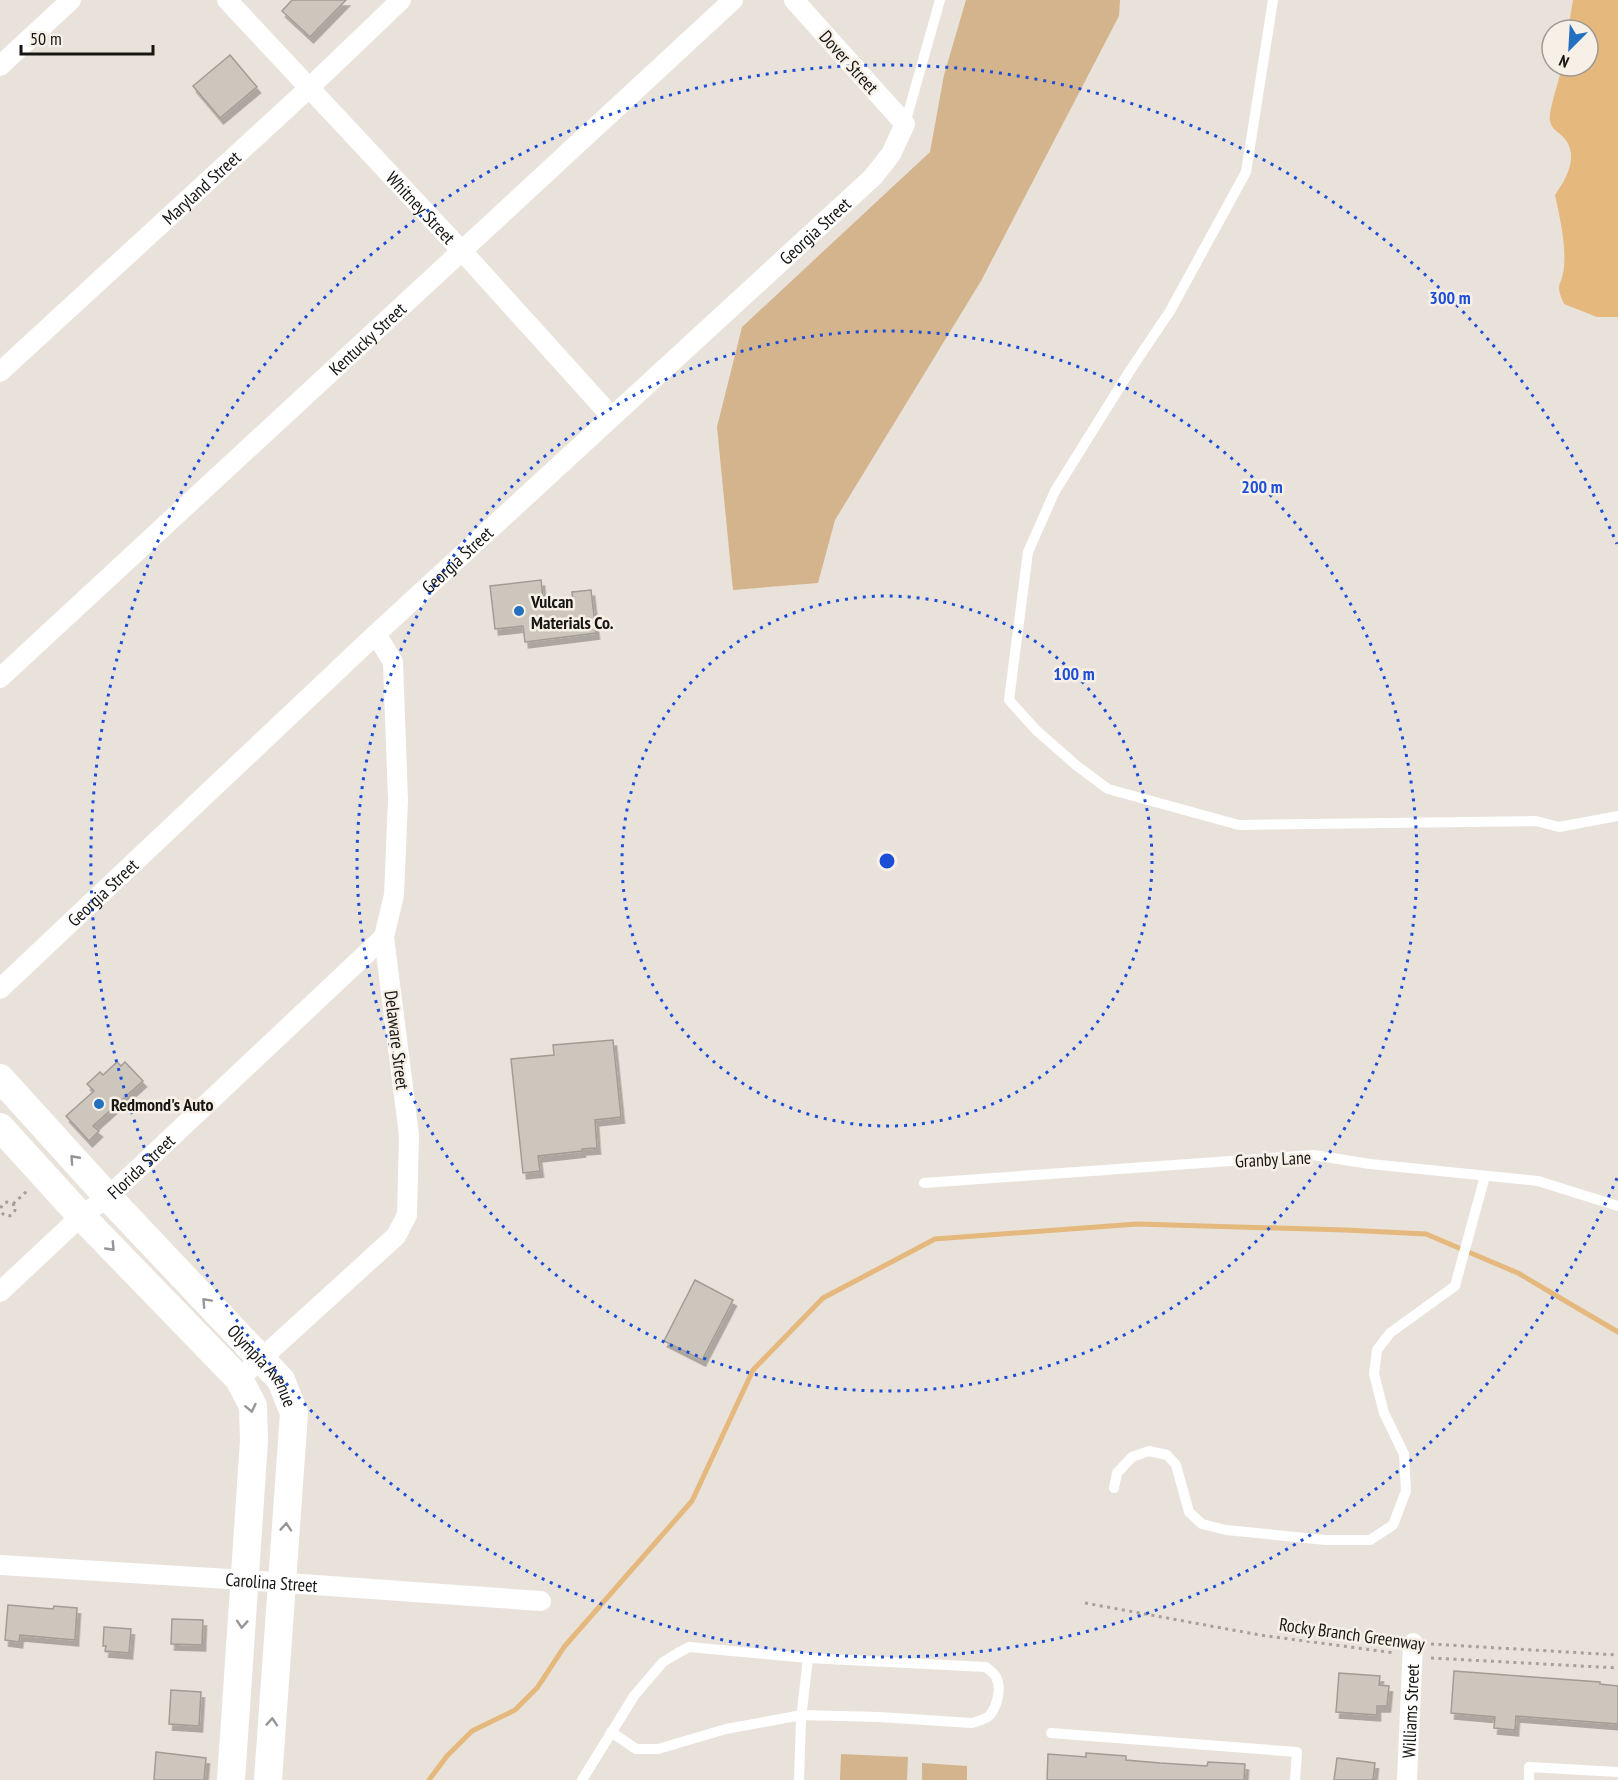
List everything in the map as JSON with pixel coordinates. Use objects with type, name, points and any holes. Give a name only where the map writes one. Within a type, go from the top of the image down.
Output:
[{"type":"main road","name":"Olympia Avenue","points":[[0,1078],[108,1197],[281,1380],[294,1413],[268,1780]]},
{"type":"main road","name":"Olympia Avenue","points":[[0,1127],[81,1216],[240,1379],[253,1406],[255,1441],[231,1780]]},
{"type":"street","points":[[0,66],[71,0]]},
{"type":"street","name":"Whitney Street","points":[[227,0],[462,251],[612,417]]},
{"type":"street","name":"Maryland Street","points":[[0,372],[308,89],[401,0]]},
{"type":"street","name":"Kentucky Street","points":[[0,678],[733,0]]},
{"type":"street","name":"Dover Street","points":[[794,0],[905,124]]},
{"type":"street","name":"Georgia Street","points":[[0,989],[376,634],[873,177],[891,154],[905,124]]},
{"type":"street","name":"Delaware Street","points":[[240,1379],[396,1236],[407,1215],[409,1135],[384,937],[394,895],[398,800],[393,662],[376,634]]},
{"type":"street","name":"Florida Street","points":[[0,1292],[81,1216],[108,1197],[384,937]]},
{"type":"street","name":"Carolina Street","points":[[0,1565],[542,1601]]},
{"type":"street","name":"Williams Street","points":[[1407,1780],[1413,1649]]},
{"type":"lane","points":[[905,124],[940,0]]},
{"type":"lane","points":[[1274,0],[1246,172],[1170,311],[1055,491],[1028,552],[1009,700],[1036,730],[1077,766],[1108,789],[1239,825],[1536,821],[1559,827],[1618,816]]},
{"type":"lane","name":"Granby Lane","points":[[924,1183],[1313,1155],[1370,1164],[1538,1181],[1618,1206]]},
{"type":"lane","points":[[1114,1488],[1117,1473],[1132,1457],[1149,1450],[1167,1455],[1176,1465],[1188,1512],[1202,1524],[1226,1530],[1326,1540],[1370,1540],[1393,1526],[1406,1491],[1404,1454],[1384,1413],[1374,1374],[1377,1350],[1390,1333],[1455,1286],[1485,1176]]},
{"type":"lane","points":[[582,1780],[611,1732],[634,1696],[663,1662],[690,1647],[808,1658],[986,1666],[996,1677],[998,1687],[997,1702],[990,1714],[985,1719],[972,1723],[802,1715],[726,1730],[658,1749],[636,1749],[611,1732]]},
{"type":"lane","points":[[799,1780],[808,1658]]},
{"type":"lane","points":[[1051,1733],[1297,1752],[1295,1780]]},
{"type":"lane","points":[[1529,1780],[1529,1767],[1618,1772]]},
{"type":"path","points":[[9,1202],[15,1206],[12,1214],[6,1215],[2,1212],[1,1208],[5,1203],[9,1202]]},
{"type":"path","name":"Rocky Branch Greenway","points":[[1085,1603],[1260,1635],[1618,1668]]},
{"type":"path","points":[[1413,1649],[1618,1655]]},
{"type":"shaded area","points":[[966,0],[1120,0],[1119,16],[981,281],[835,520],[818,583],[733,590],[717,427],[742,327],[930,152],[944,75]]},
{"type":"shaded area","points":[[1573,0],[1618,0],[1618,317],[1597,317],[1564,304],[1560,292],[1564,249],[1555,195],[1567,175],[1571,153],[1565,139],[1552,127],[1550,117],[1552,103],[1559,78],[1600,78],[1600,18],[1570,18]]},
{"type":"shaded area","points":[[841,1754],[908,1757],[907,1780],[840,1780]]},
{"type":"shaded area","points":[[922,1763],[967,1766],[967,1780],[922,1780]]},
{"type":"building","points":[[292,0],[346,0],[310,37],[282,11]]},
{"type":"building","points":[[230,55],[257,87],[220,118],[193,86]]},
{"type":"building","name":"Vulcan Materials Co.","points":[[541,580],[544,607],[573,603],[572,592],[591,590],[596,633],[525,642],[523,626],[495,629],[490,586]]},
{"type":"building","points":[[613,1040],[621,1117],[595,1120],[597,1148],[538,1156],[540,1171],[523,1173],[511,1059],[554,1055],[553,1045]]},
{"type":"building","name":"Redmond's Auto","points":[[117,1062],[121,1066],[125,1062],[143,1081],[93,1126],[99,1131],[89,1141],[66,1116],[94,1091],[87,1084],[100,1072],[103,1075]]},
{"type":"building","points":[[695,1280],[733,1300],[702,1360],[664,1341]]},
{"type":"building","points":[[8,1605],[53,1609],[54,1606],[77,1608],[75,1640],[20,1635],[19,1642],[5,1640]]},
{"type":"building","points":[[172,1619],[203,1620],[202,1645],[171,1644]]},
{"type":"building","points":[[104,1627],[131,1629],[129,1653],[105,1651]]},
{"type":"building","points":[[1454,1671],[1600,1682],[1600,1684],[1618,1686],[1618,1724],[1516,1716],[1515,1730],[1494,1728],[1495,1717],[1451,1713]]},
{"type":"building","points":[[1339,1673],[1380,1676],[1379,1685],[1389,1686],[1387,1706],[1377,1706],[1377,1715],[1336,1712]]},
{"type":"building","points":[[171,1690],[201,1692],[199,1726],[169,1724]]},
{"type":"building","points":[[156,1752],[206,1758],[204,1780],[154,1780]]},
{"type":"building","points":[[1086,1753],[1126,1756],[1126,1760],[1160,1763],[1207,1766],[1208,1762],[1245,1764],[1244,1780],[1047,1780],[1048,1754],[1086,1757]]},
{"type":"building","points":[[1337,1758],[1375,1763],[1373,1780],[1334,1780]]},
{"type":"waterway","points":[[429,1780],[447,1756],[472,1731],[515,1710],[537,1688],[564,1647],[692,1501],[753,1370],[823,1298],[935,1239],[1137,1224],[1426,1234],[1518,1273],[1618,1332]]},
{"type":"place","name":"Vulcan Materials Co.","points":[[519,611]]},
{"type":"place","name":"Redmond's Auto","points":[[99,1104]]}]
